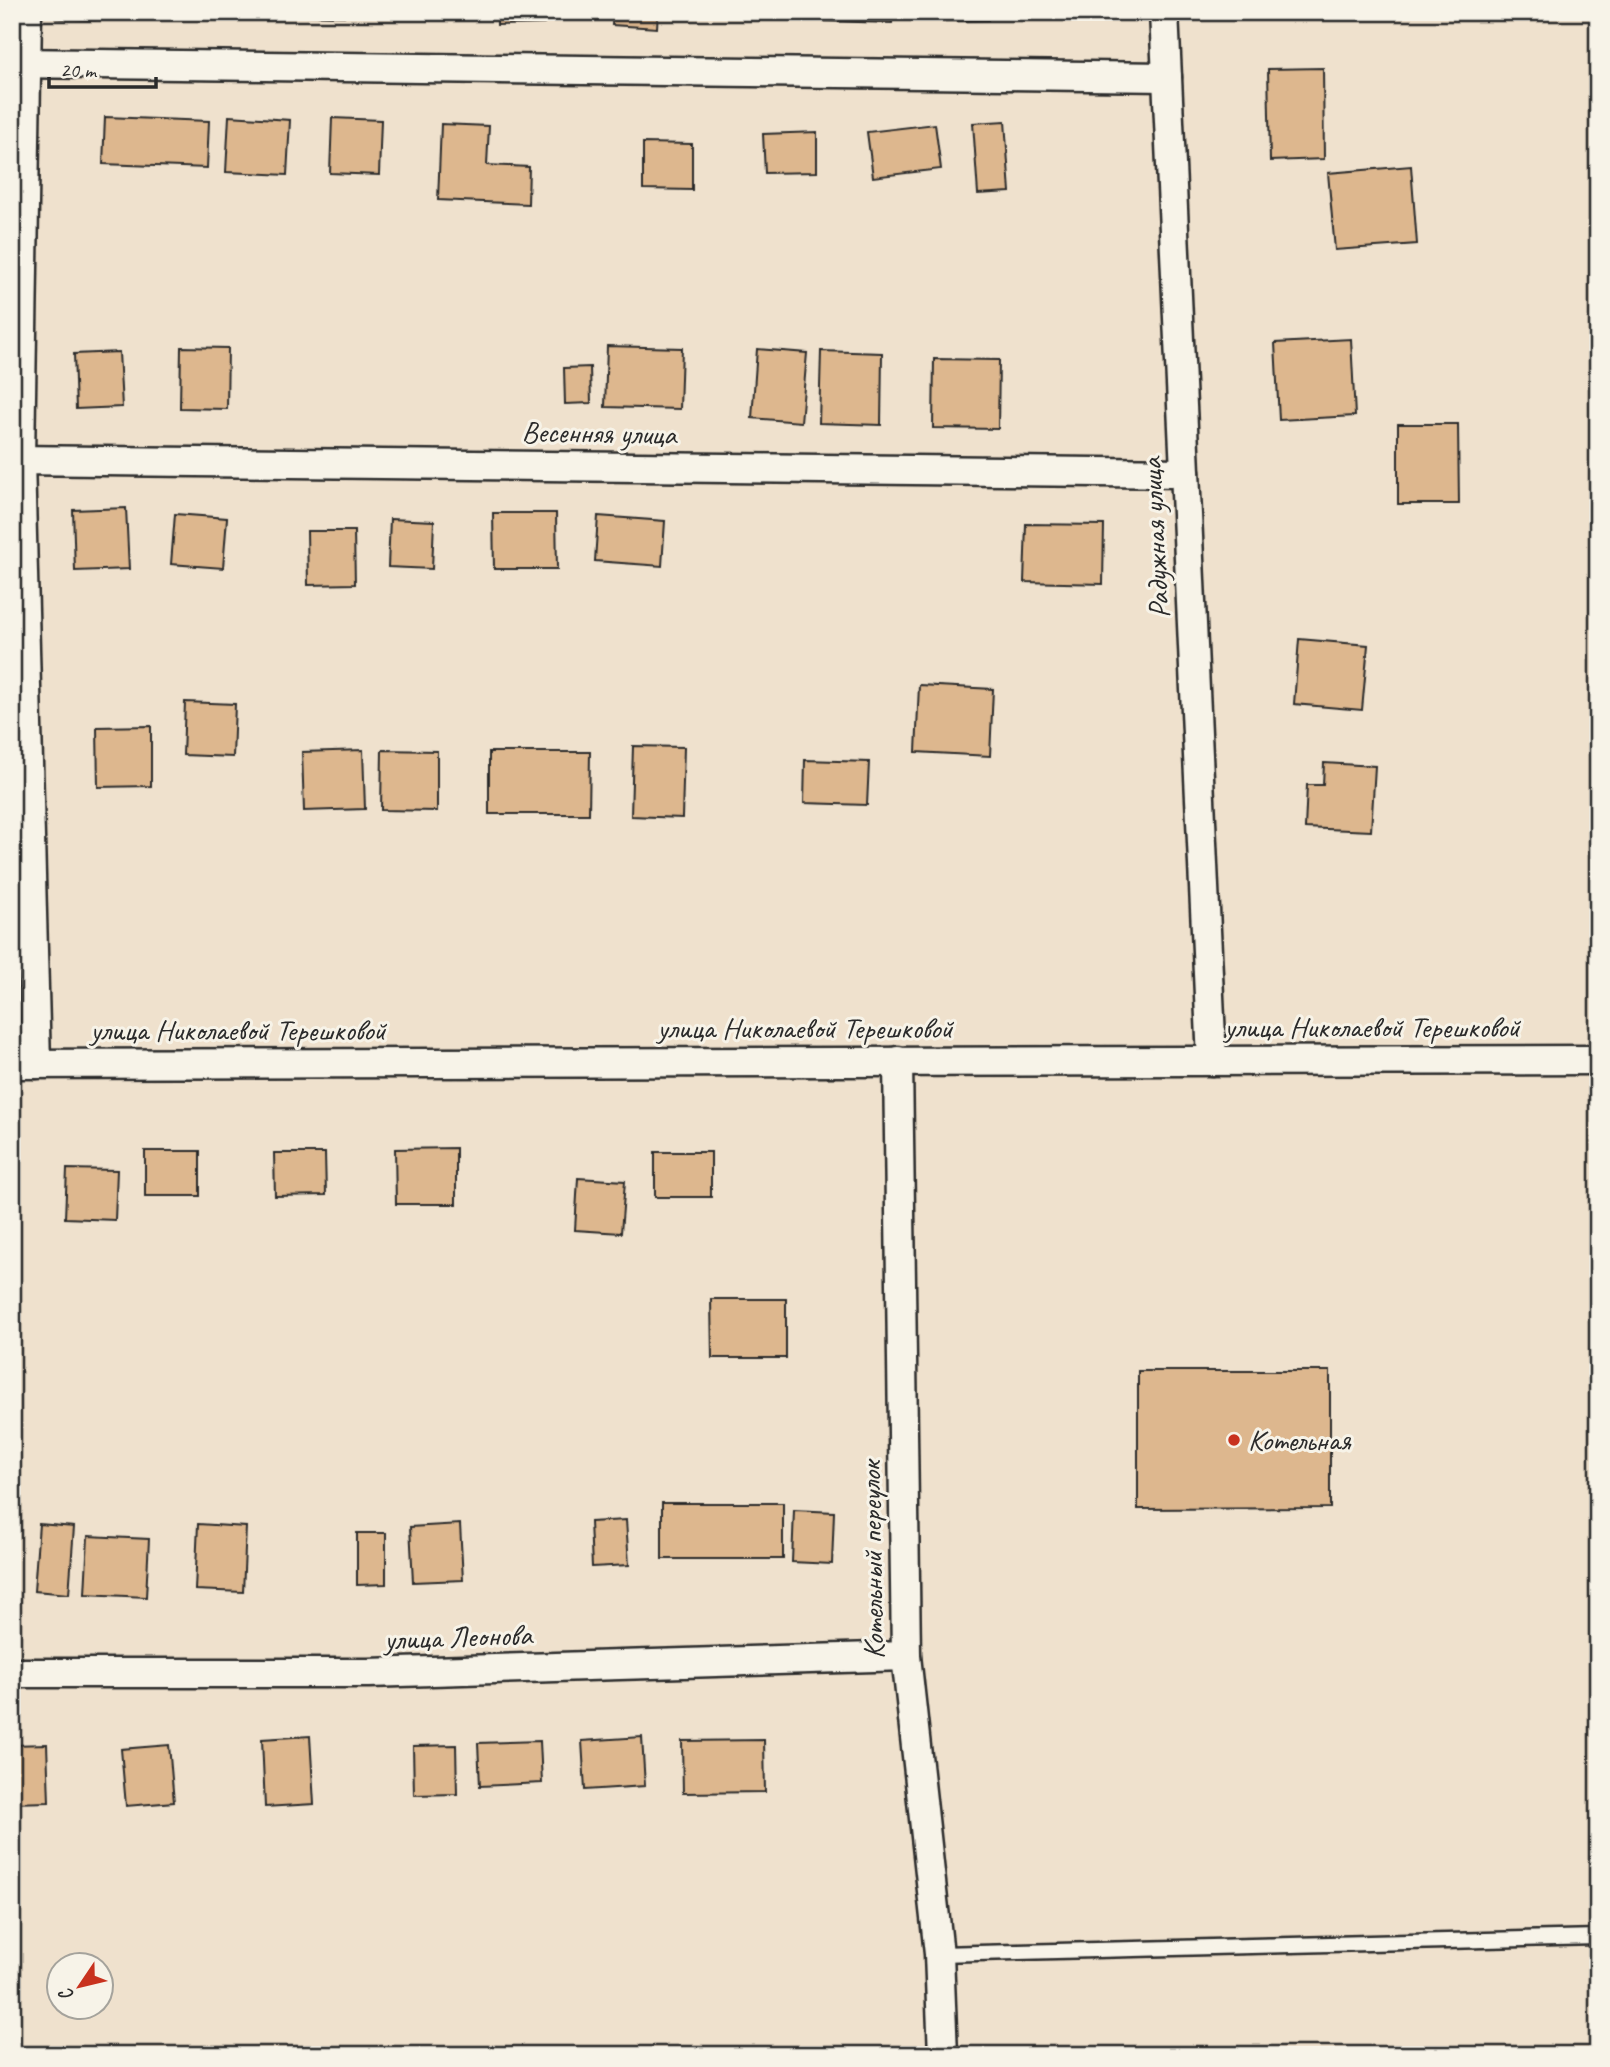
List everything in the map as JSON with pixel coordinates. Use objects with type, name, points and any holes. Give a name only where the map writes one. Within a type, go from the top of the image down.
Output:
[{"type":"street","points":[[24,1063],[16,460],[18,63],[27,12]]},
{"type":"street","name":"Радужная улица","points":[[1164,12],[1212,1061]]},
{"type":"street","points":[[18,63],[1167,77]]},
{"type":"street","name":"Весенняя улица","points":[[16,460],[1185,473]]},
{"type":"street","name":"улица Николаевой Терешковой","points":[[24,1063],[1598,1060]]},
{"type":"street","name":"Котельный переулок","points":[[898,1061],[906,1656],[939,1954],[943,2055]]},
{"type":"street","name":"улица Леонова","points":[[12,1673],[369,1673],[906,1656]]},
{"type":"lane","points":[[939,1954],[1598,1937]]},
{"type":"building","points":[[57,12],[95,12],[95,20],[56,18]]},
{"type":"building","points":[[166,12],[226,12],[226,17],[166,15]]},
{"type":"building","points":[[305,12],[344,12],[344,16],[305,15]]},
{"type":"building","points":[[497,12],[544,12],[544,24],[497,25]]},
{"type":"building","points":[[613,12],[658,12],[657,28],[612,25]]},
{"type":"building","points":[[823,12],[893,12],[892,23],[823,21]]},
{"type":"building","points":[[932,12],[988,12],[988,20],[932,21]]},
{"type":"building","points":[[1323,68],[1324,159],[1270,161],[1268,69]]},
{"type":"building","points":[[229,116],[290,120],[287,175],[226,172]]},
{"type":"building","points":[[105,117],[209,121],[207,168],[103,164]]},
{"type":"building","points":[[332,118],[381,120],[379,175],[330,173]]},
{"type":"building","points":[[1005,121],[1010,192],[978,194],[973,123]]},
{"type":"building","points":[[441,124],[489,126],[487,165],[529,167],[528,204],[438,200]]},
{"type":"building","points":[[935,124],[941,169],[873,177],[867,132]]},
{"type":"building","points":[[817,132],[817,172],[765,173],[763,134]]},
{"type":"building","points":[[643,143],[692,144],[692,190],[643,189]]},
{"type":"building","points":[[1411,166],[1417,244],[1335,250],[1328,173]]},
{"type":"building","points":[[1351,339],[1355,416],[1279,420],[1275,343]]},
{"type":"building","points":[[607,346],[682,348],[680,409],[605,407]]},
{"type":"building","points":[[181,347],[228,348],[227,409],[180,408]]},
{"type":"building","points":[[757,349],[807,353],[801,422],[752,418]]},
{"type":"building","points":[[821,351],[882,353],[881,425],[819,423]]},
{"type":"building","points":[[119,352],[122,407],[76,409],[74,354]]},
{"type":"building","points":[[934,359],[999,360],[998,429],[933,428]]},
{"type":"building","points":[[590,367],[591,403],[565,404],[564,368]]},
{"type":"building","points":[[1398,424],[1458,424],[1459,504],[1398,504]]},
{"type":"building","points":[[126,508],[129,569],[75,571],[73,510]]},
{"type":"building","points":[[493,513],[556,513],[557,569],[494,569]]},
{"type":"building","points":[[175,514],[227,518],[223,568],[171,564]]},
{"type":"building","points":[[598,516],[665,521],[662,566],[595,561]]},
{"type":"building","points":[[390,519],[434,521],[432,569],[388,567]]},
{"type":"building","points":[[1026,524],[1104,525],[1103,584],[1024,582]]},
{"type":"building","points":[[307,531],[354,531],[355,584],[308,585]]},
{"type":"building","points":[[1299,639],[1368,645],[1362,710],[1294,704]]},
{"type":"building","points":[[919,685],[993,689],[990,756],[916,752]]},
{"type":"building","points":[[185,702],[235,704],[233,757],[183,755]]},
{"type":"building","points":[[151,726],[151,786],[98,787],[97,727]]},
{"type":"building","points":[[633,746],[684,747],[682,818],[631,816]]},
{"type":"building","points":[[363,750],[365,809],[304,811],[302,752]]},
{"type":"building","points":[[382,750],[437,751],[437,811],[381,810]]},
{"type":"building","points":[[489,752],[590,752],[589,814],[489,814]]},
{"type":"building","points":[[805,760],[869,762],[867,805],[804,803]]},
{"type":"building","points":[[1324,763],[1375,766],[1371,831],[1305,828],[1307,785],[1323,785]]},
{"type":"building","points":[[456,1148],[456,1204],[396,1204],[395,1149]]},
{"type":"building","points":[[145,1151],[200,1151],[200,1196],[145,1196]]},
{"type":"building","points":[[655,1152],[711,1152],[711,1197],[655,1197]]},
{"type":"building","points":[[274,1153],[325,1153],[326,1195],[275,1196]]},
{"type":"building","points":[[67,1169],[117,1170],[115,1220],[65,1218]]},
{"type":"building","points":[[578,1178],[625,1181],[621,1233],[575,1230]]},
{"type":"building","points":[[711,1299],[786,1299],[786,1358],[712,1358]]},
{"type":"building","name":"Котельная","points":[[1138,1371],[1330,1371],[1330,1508],[1138,1509]]},
{"type":"building","points":[[662,1503],[783,1503],[783,1559],[662,1559]]},
{"type":"building","points":[[794,1510],[834,1512],[832,1564],[792,1562]]},
{"type":"building","points":[[626,1520],[629,1565],[592,1567],[590,1522]]},
{"type":"building","points":[[39,1524],[74,1527],[69,1594],[34,1591]]},
{"type":"building","points":[[198,1524],[246,1527],[243,1592],[195,1590]]},
{"type":"building","points":[[460,1524],[463,1580],[413,1582],[410,1527]]},
{"type":"building","points":[[357,1533],[386,1533],[386,1584],[357,1585]]},
{"type":"building","points":[[88,1536],[149,1539],[146,1597],[85,1594]]},
{"type":"building","points":[[310,1736],[314,1804],[265,1807],[262,1739]]},
{"type":"building","points":[[642,1737],[645,1786],[585,1790],[582,1741]]},
{"type":"building","points":[[764,1740],[765,1792],[683,1793],[682,1741]]},
{"type":"building","points":[[540,1741],[542,1783],[480,1786],[478,1743]]},
{"type":"building","points":[[47,1744],[49,1802],[12,1803],[12,1745]]},
{"type":"building","points":[[169,1745],[174,1802],[126,1806],[121,1749]]},
{"type":"building","points":[[456,1745],[457,1794],[414,1795],[413,1746]]},
{"type":"place","name":"Котельная","points":[[1234,1440]]}]
